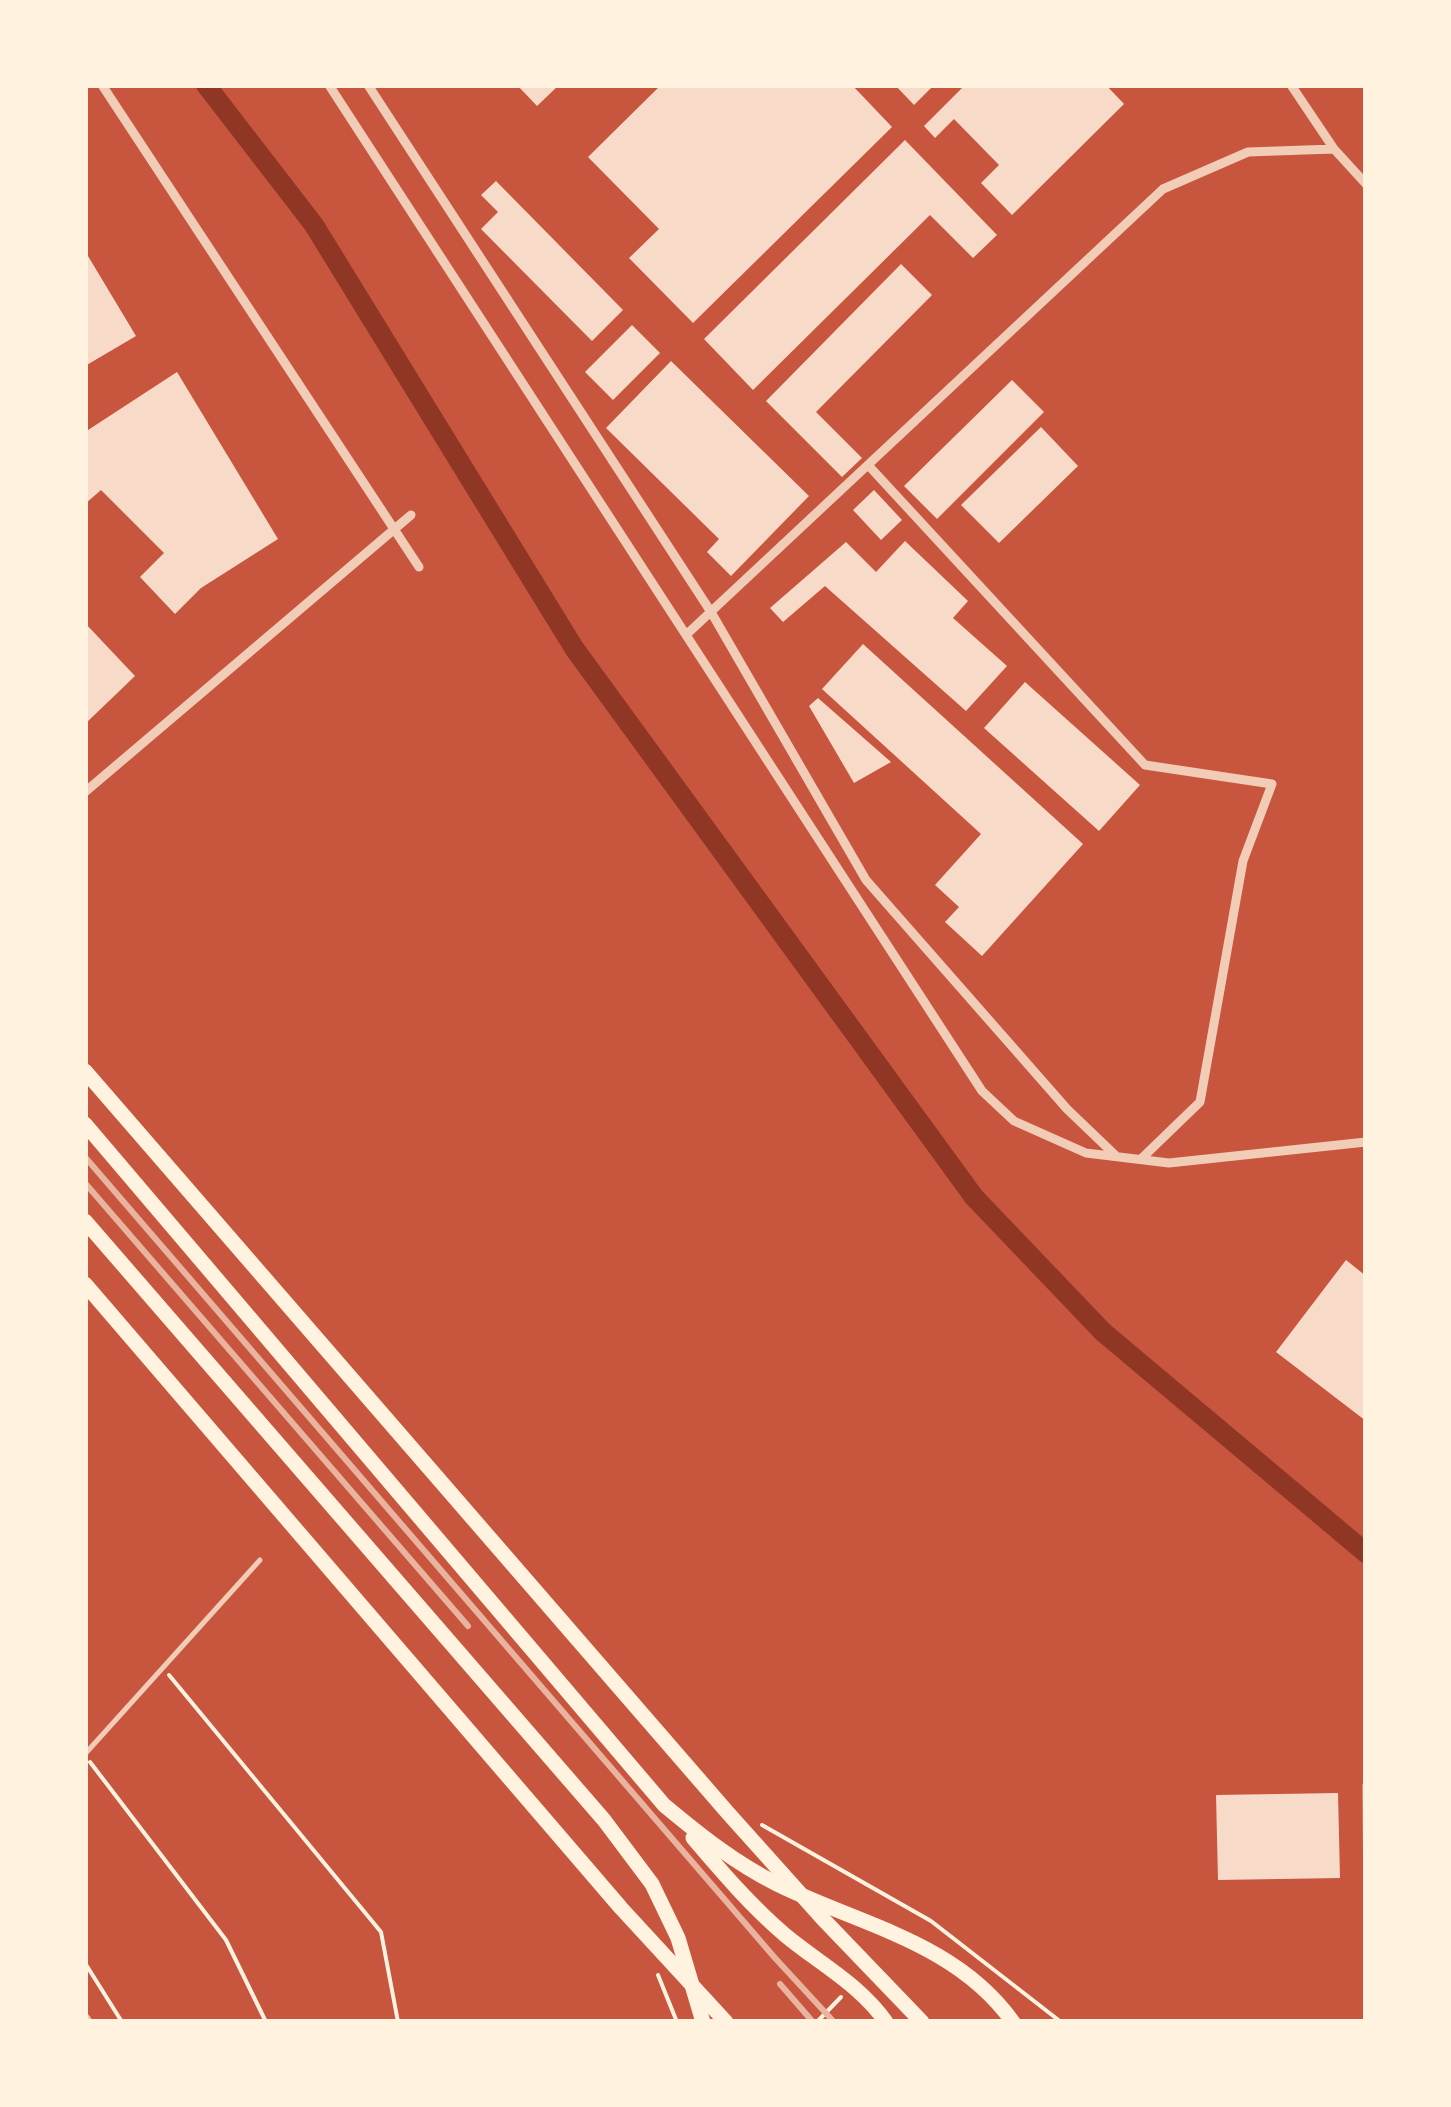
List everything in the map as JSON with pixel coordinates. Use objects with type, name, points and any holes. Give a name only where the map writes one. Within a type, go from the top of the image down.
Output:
[{"type":"main road","points":[[85,1071],[728,1812],[922,2022]]},
{"type":"main road","points":[[85,1124],[746,1899],[786,1935],[849,1981],[886,2022]]},
{"type":"main road","points":[[85,1220],[604,1820],[652,1884],[678,1938],[703,2022]]},
{"type":"main road","points":[[85,1284],[621,1908],[726,2022]]},
{"type":"main road","points":[[664,1805],[723,1854],[748,1869],[948,1960],[984,1987],[1012,2022]]},
{"type":"street","points":[[102,85],[419,567]]},
{"type":"street","points":[[329,85],[982,1091],[1014,1122],[1086,1153],[1169,1162],[1365,1145]]},
{"type":"street","points":[[368,85],[711,612],[866,880],[1067,1110],[1117,1156]]},
{"type":"street","points":[[1291,85],[1334,149],[1366,184]]},
{"type":"street","points":[[687,634],[1163,189],[1248,152],[1334,149]]},
{"type":"street","points":[[868,465],[1145,765],[1272,784],[1242,860],[1200,1102],[1141,1159]]},
{"type":"street","points":[[85,792],[411,515]]},
{"type":"lane","points":[[85,1754],[260,1560]]},
{"type":"lane","points":[[1365,1785],[1366,1922]]},
{"type":"path","points":[[162,1668],[381,1932],[398,2022]]},
{"type":"path","points":[[85,1754],[226,1940],[266,2022]]},
{"type":"path","points":[[85,1962],[122,2022]]},
{"type":"path","points":[[654,1968],[677,2022]]},
{"type":"building","points":[[517,85],[559,85],[537,106]]},
{"type":"building","points":[[661,85],[852,85],[892,127],[693,323],[629,258],[659,229],[588,157]]},
{"type":"building","points":[[895,85],[934,85],[914,105]]},
{"type":"building","points":[[965,85],[1106,85],[1124,104],[1012,215],[981,183],[999,165],[954,119],[935,138],[924,126]]},
{"type":"building","points":[[905,140],[997,235],[973,258],[930,215],[753,390],[704,339]]},
{"type":"building","points":[[496,181],[623,310],[592,341],[481,229],[498,212],[481,195]]},
{"type":"building","points":[[85,251],[136,336],[85,366]]},
{"type":"building","points":[[901,264],[932,295],[816,412],[862,458],[842,477],[766,401]]},
{"type":"building","points":[[632,325],[660,353],[613,400],[585,372]]},
{"type":"building","points":[[671,361],[809,496],[731,576],[707,552],[719,539],[606,428]]},
{"type":"building","points":[[177,372],[278,539],[201,588],[175,614],[140,577],[164,553],[101,490],[85,504],[85,432]]},
{"type":"building","points":[[1012,380],[1044,412],[937,519],[904,486]]},
{"type":"building","points":[[1041,427],[1078,466],[999,543],[961,505]]},
{"type":"building","points":[[874,490],[902,520],[881,540],[853,510]]},
{"type":"building","points":[[905,541],[968,601],[953,618],[1007,666],[966,711],[825,586],[783,622],[770,608],[846,542],[876,572]]},
{"type":"building","points":[[85,623],[135,676],[85,724]]},
{"type":"building","points":[[863,644],[1083,844],[982,956],[945,922],[959,907],[935,885],[981,834],[822,689]]},
{"type":"building","points":[[1025,682],[1140,785],[1099,831],[984,728]]},
{"type":"building","points":[[818,698],[891,762],[854,783],[809,706]]},
{"type":"building","points":[[1346,1260],[1366,1276],[1366,1421],[1276,1352]]},
{"type":"building","points":[[1338,1793],[1340,1878],[1218,1880],[1216,1795]]},
{"type":"waterway","points":[[206,85],[314,225],[574,648],[974,1197],[1103,1332],[1366,1553]]},
{"type":"railway","points":[[85,1157],[834,2022]]},
{"type":"railway","points":[[85,1183],[468,1626]]},
{"type":"railway","points":[[780,1984],[813,2022]]}]
